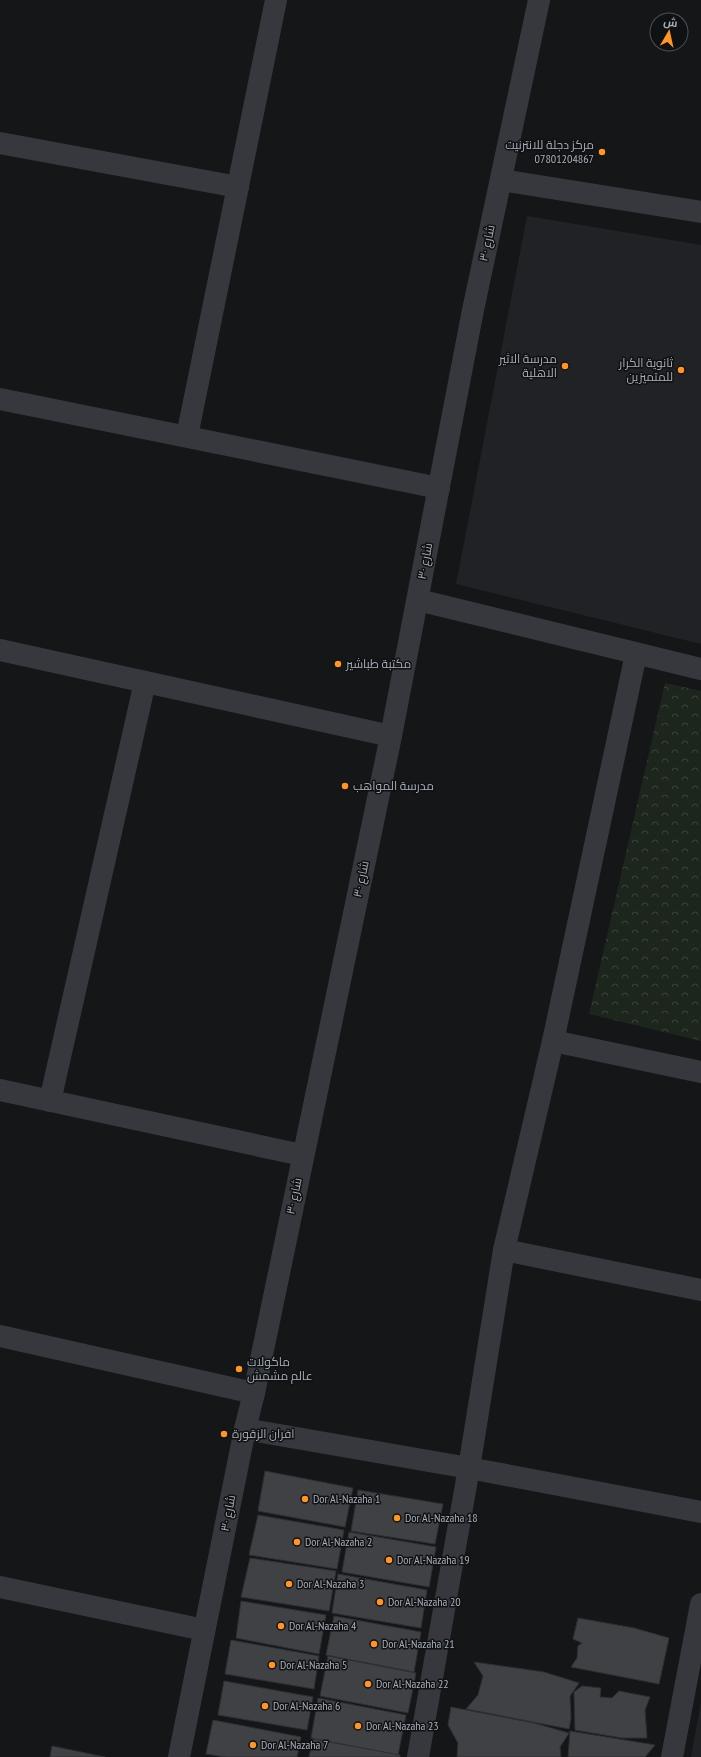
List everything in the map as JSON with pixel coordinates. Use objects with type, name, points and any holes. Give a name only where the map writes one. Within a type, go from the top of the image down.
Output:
[{"type":"street","points":[[187,436],[276,0]]},
{"type":"street","name":"شارع ٣٠","points":[[179,1757],[245,1429],[254,1393],[302,1155],[391,736],[473,310],[539,0]]},
{"type":"street","points":[[0,143],[238,187]]},
{"type":"street","points":[[501,180],[701,212]]},
{"type":"street","points":[[0,399],[439,488]]},
{"type":"street","points":[[418,600],[701,669]]},
{"type":"street","points":[[0,650],[391,736]]},
{"type":"street","points":[[418,1757],[469,1468],[504,1250],[552,1041],[636,654]]},
{"type":"street","points":[[50,1101],[145,682]]},
{"type":"street","points":[[552,1041],[701,1072]]},
{"type":"street","points":[[0,1090],[302,1155]]},
{"type":"street","points":[[504,1250],[701,1290]]},
{"type":"street","points":[[0,1336],[254,1393]]},
{"type":"street","points":[[245,1429],[469,1468],[701,1512]]},
{"type":"street","points":[[0,1587],[204,1630]]},
{"type":"street","points":[[672,1757],[701,1604]]},
{"type":"shaded area","points":[[527,216],[701,245],[701,644],[456,584]]},
{"type":"shaded area","points":[[701,1702],[701,1757],[691,1757]]},
{"type":"green space","points":[[665,683],[701,691],[701,1041],[589,1014]]},
{"type":"building","name":"Dor Al-Nazaha 1","points":[[265,1471],[353,1488],[345,1527],[258,1511]]},
{"type":"building","name":"Dor Al-Nazaha 18","points":[[358,1490],[443,1504],[435,1544],[351,1531]]},
{"type":"building","name":"Dor Al-Nazaha 2","points":[[258,1515],[344,1530],[337,1569],[249,1555]]},
{"type":"building","name":"Dor Al-Nazaha 19","points":[[349,1532],[436,1547],[429,1587],[342,1572]]},
{"type":"building","name":"Dor Al-Nazaha 3","points":[[250,1558],[336,1571],[329,1611],[241,1597]]},
{"type":"building","name":"Dor Al-Nazaha 20","points":[[338,1574],[427,1590],[421,1628],[332,1613]]},
{"type":"building","name":"Dor Al-Nazaha 4","points":[[241,1601],[326,1615],[319,1654],[236,1638]]},
{"type":"building","name":"Dor Al-Nazaha 21","points":[[334,1616],[421,1632],[414,1672],[326,1655]]},
{"type":"building","points":[[578,1618],[634,1628],[669,1638],[659,1684],[571,1667],[577,1658],[578,1646],[582,1643],[573,1639]]},
{"type":"building","name":"Dor Al-Nazaha 5","points":[[231,1640],[319,1656],[314,1689],[225,1674]]},
{"type":"building","name":"Dor Al-Nazaha 22","points":[[328,1656],[416,1673],[408,1713],[320,1696]]},
{"type":"building","points":[[474,1662],[544,1672],[579,1683],[570,1696],[571,1718],[569,1729],[466,1709],[478,1695],[483,1676]]},
{"type":"building","name":"Dor Al-Nazaha 6","points":[[224,1681],[313,1697],[307,1730],[218,1715]]},
{"type":"building","points":[[582,1686],[601,1688],[600,1697],[612,1698],[619,1691],[650,1697],[645,1710],[647,1738],[622,1738],[575,1730],[574,1692]]},
{"type":"building","name":"Dor Al-Nazaha 23","points":[[318,1698],[406,1715],[398,1755],[311,1738]]},
{"type":"building","points":[[451,1707],[534,1723],[569,1733],[560,1747],[561,1757],[457,1757],[458,1743],[448,1725]]},
{"type":"building","name":"Dor Al-Nazaha 7","points":[[213,1720],[301,1737],[297,1757],[225,1757],[206,1754]]},
{"type":"building","points":[[570,1731],[655,1745],[645,1757],[568,1757]]},
{"type":"building","points":[[313,1739],[400,1755],[400,1757],[309,1757]]},
{"type":"building","points":[[52,1746],[105,1757],[50,1757]]},
{"type":"place","name":"مركز دجلة للانترنيت 07801204867","points":[[602,152]]},
{"type":"place","name":"مدرسة الاثير الاهلية","points":[[565,366]]},
{"type":"place","name":"ثانوية الكرار للمتميزين","points":[[681,370]]},
{"type":"place","name":"مكتبة طباشير","points":[[338,664]]},
{"type":"place","name":"مدرسة المواهب","points":[[345,786]]},
{"type":"place","name":"ماكولات عالم مشمش","points":[[239,1369]]},
{"type":"place","name":"افران الزقورة","points":[[224,1434]]},
{"type":"place","name":"Dor Al-Nazaha 1","points":[[305,1499]]},
{"type":"place","name":"Dor Al-Nazaha 18","points":[[397,1518]]},
{"type":"place","name":"Dor Al-Nazaha 2","points":[[297,1542]]},
{"type":"place","name":"Dor Al-Nazaha 19","points":[[389,1560]]},
{"type":"place","name":"Dor Al-Nazaha 3","points":[[289,1584]]},
{"type":"place","name":"Dor Al-Nazaha 20","points":[[380,1602]]},
{"type":"place","name":"Dor Al-Nazaha 4","points":[[281,1626]]},
{"type":"place","name":"Dor Al-Nazaha 21","points":[[374,1644]]},
{"type":"place","name":"Dor Al-Nazaha 5","points":[[272,1665]]},
{"type":"place","name":"Dor Al-Nazaha 22","points":[[368,1684]]},
{"type":"place","name":"Dor Al-Nazaha 6","points":[[265,1706]]},
{"type":"place","name":"Dor Al-Nazaha 23","points":[[358,1726]]},
{"type":"place","name":"Dor Al-Nazaha 7","points":[[253,1745]]}]
